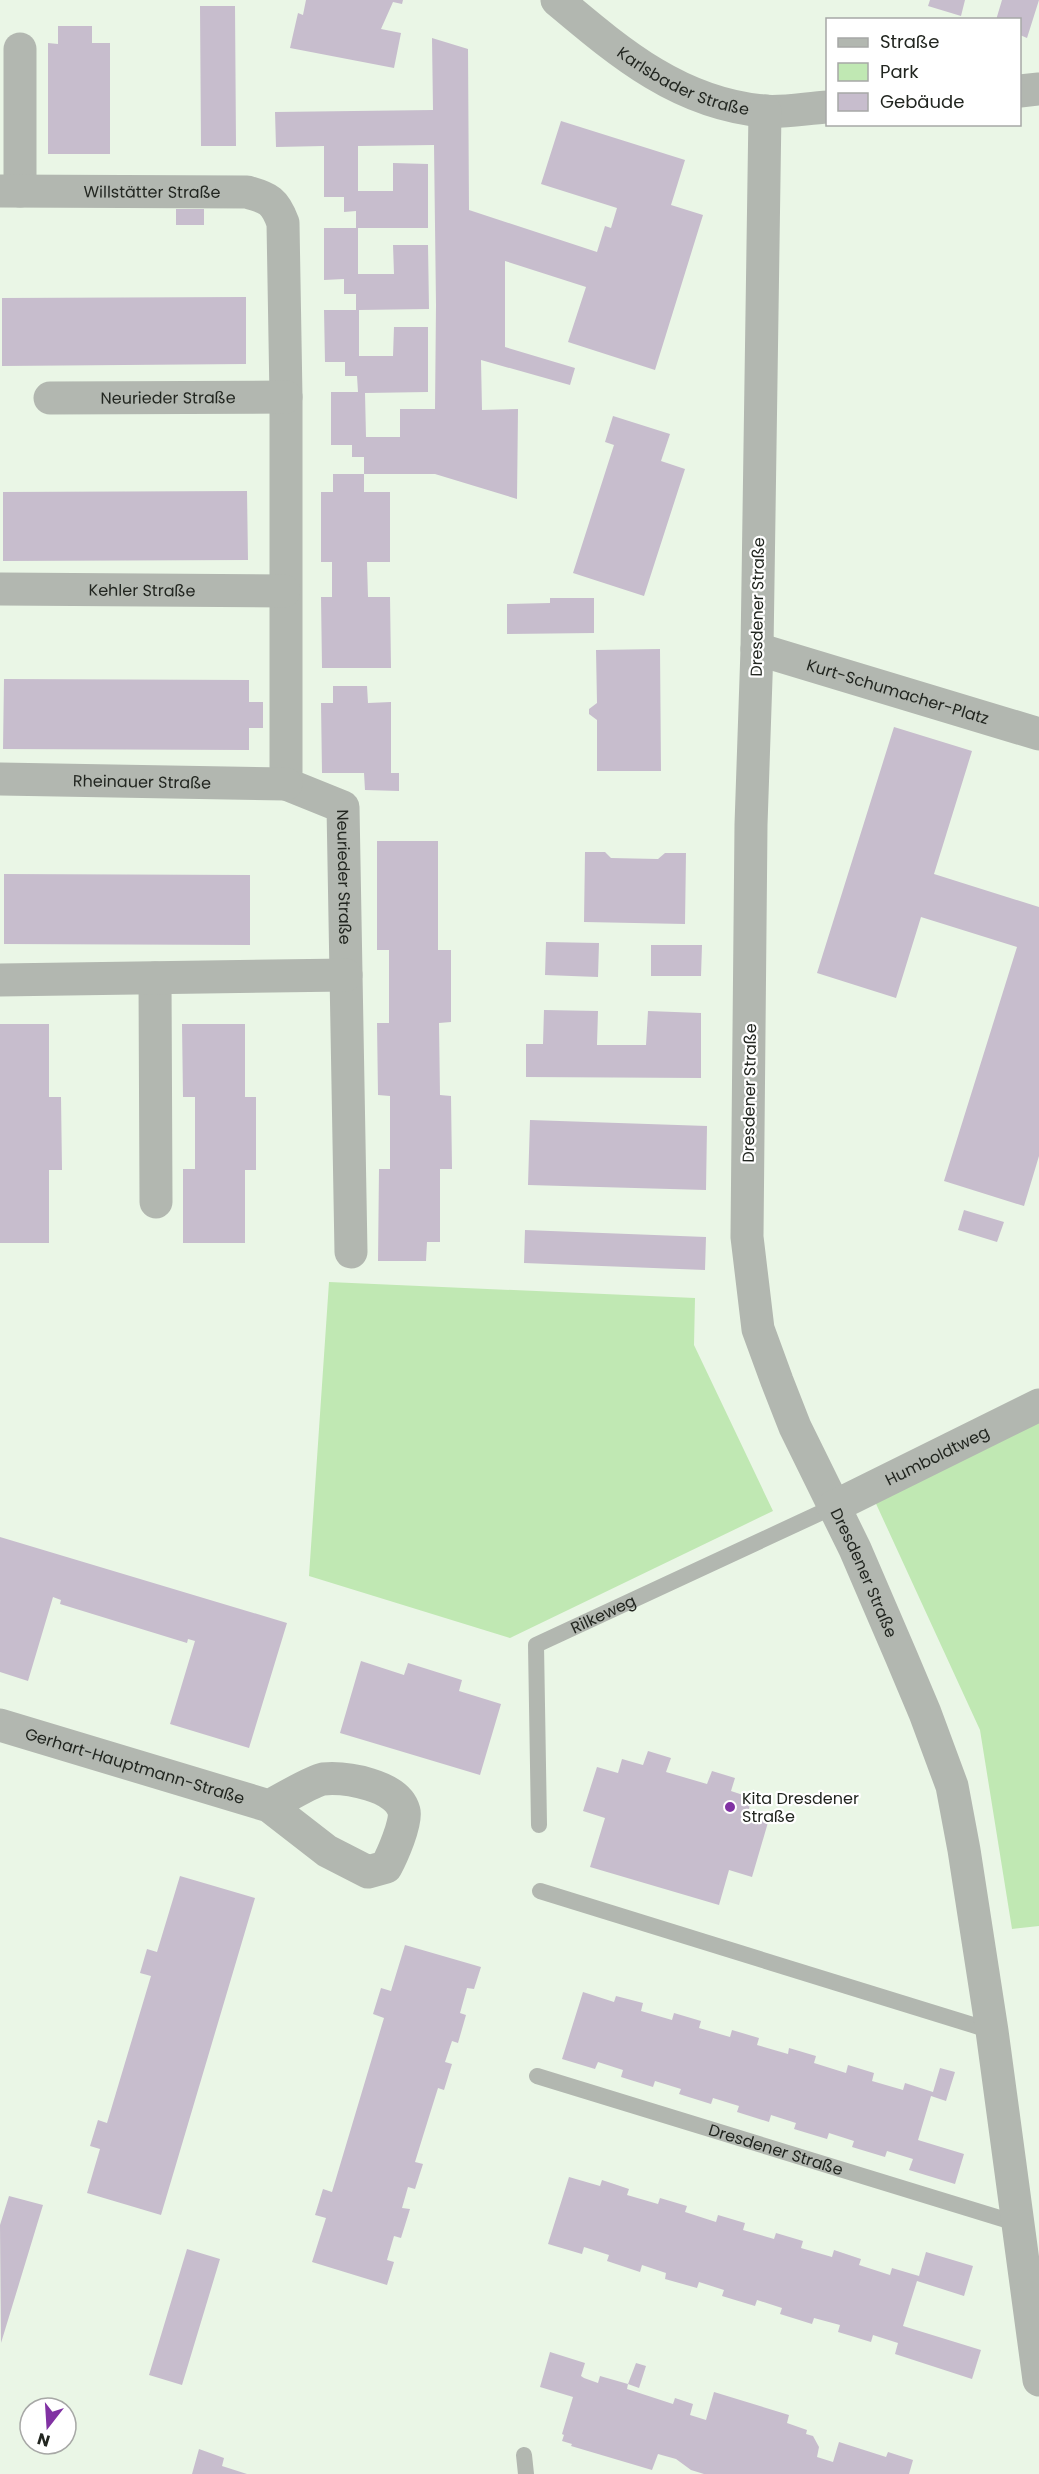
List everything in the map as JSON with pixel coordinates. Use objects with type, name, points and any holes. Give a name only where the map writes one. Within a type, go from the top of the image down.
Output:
[{"type":"street","name":"Karlsbader Straße","points":[[557,0],[616,49],[661,79],[708,98],[765,111],[826,107]]},
{"type":"street","name":"Willstätter Straße","points":[[20,49],[10,191],[247,192],[266,197],[277,207],[283,223],[286,397]]},
{"type":"street","points":[[1021,91],[1039,89]]},
{"type":"street","name":"Dresdener Straße","points":[[765,111],[757,649],[751,825],[747,1237],[750,1278],[758,1329],[795,1427],[855,1549],[921,1703],[952,1786],[992,2031],[1016,2223],[1039,2379]]},
{"type":"street","points":[[286,397],[284,591],[286,784]]},
{"type":"street","name":"Neurieder Straße","points":[[50,398],[286,397]]},
{"type":"street","name":"Kehler Straße","points":[[0,589],[284,591]]},
{"type":"street","name":"Kurt-Schumacher-Platz","points":[[757,649],[1039,734]]},
{"type":"street","name":"Rheinauer Straße","points":[[0,779],[286,784]]},
{"type":"street","name":"Neurieder Straße","points":[[286,784],[344,807],[351,1252]]},
{"type":"street","points":[[0,980],[346,975]]},
{"type":"street","points":[[155,978],[156,1202]]},
{"type":"street","name":"Humboldtweg","points":[[833,1507],[1039,1405]]},
{"type":"street","name":"Gerhart-Hauptmann-Straße","points":[[0,1725],[269,1806]]},
{"type":"lane","name":"Rilkeweg","points":[[539,1825],[536,1645],[833,1507]]},
{"type":"lane","points":[[540,1890],[992,2031]]},
{"type":"lane","name":"Dresdener Straße","points":[[537,2076],[1016,2223]]},
{"type":"lane","points":[[524,2455],[526,2474]]},
{"type":"green space","points":[[329,1282],[695,1298],[694,1345],[773,1511],[510,1638],[309,1576]]},
{"type":"green space","points":[[1039,1419],[1039,1926],[1012,1929],[980,1730],[872,1495]]},
{"type":"building","points":[[306,0],[403,0],[402,4],[393,2],[381,29],[401,33],[394,68],[290,48],[298,13],[303,15]]},
{"type":"building","points":[[930,0],[965,0],[961,16],[928,6]]},
{"type":"building","points":[[1002,0],[1039,0],[1027,38],[1021,35],[1021,18],[997,18]]},
{"type":"building","points":[[200,6],[235,6],[236,146],[201,146]]},
{"type":"building","points":[[58,26],[92,26],[92,43],[110,43],[110,154],[48,154],[48,43],[58,44]]},
{"type":"building","points":[[432,38],[468,49],[469,210],[597,252],[605,226],[611,228],[617,208],[541,184],[561,121],[685,160],[671,205],[703,215],[655,370],[568,342],[586,287],[505,261],[505,347],[575,368],[570,385],[481,360],[482,410],[518,409],[517,499],[435,474],[364,474],[364,457],[352,457],[352,445],[331,445],[331,392],[358,392],[357,376],[345,376],[345,362],[325,362],[324,310],[356,310],[356,294],[344,294],[344,279],[324,280],[324,228],[356,228],[356,211],[344,212],[344,197],[324,197],[324,146],[276,147],[275,112],[433,110]],"holes":[[[434,145],[435,409],[400,409],[400,437],[366,437],[365,393],[428,392],[428,327],[394,327],[393,356],[359,356],[359,310],[429,309],[428,245],[393,245],[394,274],[358,274],[358,228],[428,228],[428,164],[393,163],[393,191],[358,191],[358,146]]]},
{"type":"building","points":[[176,209],[204,209],[204,225],[176,225]]},
{"type":"building","points":[[246,297],[246,364],[2,366],[2,298]]},
{"type":"building","points":[[613,416],[670,434],[661,461],[685,469],[644,596],[573,573],[614,445],[605,442]]},
{"type":"building","points":[[333,474],[364,474],[364,492],[390,492],[390,562],[367,562],[368,597],[390,597],[391,668],[322,668],[321,597],[332,597],[332,562],[321,562],[321,492],[333,492]]},
{"type":"building","points":[[247,491],[248,560],[3,561],[3,492]]},
{"type":"building","points":[[550,598],[594,598],[594,633],[507,634],[507,604],[550,603]]},
{"type":"building","points":[[660,649],[661,771],[597,771],[597,720],[589,714],[589,709],[597,703],[596,650]]},
{"type":"building","points":[[4,679],[249,680],[249,702],[263,702],[263,728],[249,728],[249,750],[3,749]]},
{"type":"building","points":[[333,686],[367,686],[368,703],[391,702],[391,773],[399,773],[399,791],[365,790],[364,773],[322,773],[321,703],[333,703]]},
{"type":"building","points":[[894,727],[972,751],[934,874],[1039,907],[1039,1156],[1024,1206],[944,1181],[1017,947],[921,917],[896,998],[817,973]]},
{"type":"building","points":[[377,841],[438,841],[438,950],[451,950],[451,1022],[439,1023],[440,1095],[451,1096],[452,1169],[440,1169],[440,1242],[427,1242],[426,1261],[378,1261],[379,1169],[390,1169],[390,1096],[378,1095],[377,1023],[389,1023],[389,950],[377,950]]},
{"type":"building","points":[[585,852],[605,852],[611,858],[658,859],[665,853],[686,853],[685,924],[584,922]]},
{"type":"building","points":[[4,874],[250,875],[250,945],[4,944]]},
{"type":"building","points":[[546,942],[599,943],[598,977],[545,975]]},
{"type":"building","points":[[651,945],[702,945],[701,976],[651,976]]},
{"type":"building","points":[[544,1010],[598,1011],[597,1045],[646,1045],[648,1011],[701,1013],[701,1078],[526,1077],[526,1044],[543,1044]]},
{"type":"building","points":[[0,1024],[49,1024],[49,1097],[61,1097],[62,1170],[49,1170],[49,1243],[0,1243]]},
{"type":"building","points":[[182,1024],[245,1024],[245,1097],[256,1097],[256,1170],[245,1170],[245,1243],[183,1243],[183,1169],[195,1169],[195,1097],[183,1097]]},
{"type":"building","points":[[530,1120],[707,1126],[706,1190],[528,1185]]},
{"type":"building","points":[[964,1210],[1004,1222],[997,1242],[958,1230]]},
{"type":"building","points":[[525,1230],[706,1237],[705,1270],[524,1263]]},
{"type":"building","points":[[0,1537],[287,1623],[249,1748],[170,1724],[195,1641],[188,1639],[187,1643],[60,1604],[61,1600],[53,1597],[28,1681],[0,1672]]},
{"type":"building","points":[[361,1661],[404,1675],[408,1663],[462,1680],[459,1691],[501,1704],[480,1775],[340,1733]]},
{"type":"building","points":[[648,1751],[671,1758],[666,1772],[707,1784],[712,1771],[735,1778],[731,1791],[752,1798],[748,1812],[769,1819],[752,1877],[729,1870],[719,1905],[590,1867],[605,1818],[583,1811],[597,1767],[618,1773],[622,1759],[643,1765]]},
{"type":"building","points":[[180,1876],[255,1898],[161,2215],[87,2193],[100,2149],[90,2146],[98,2120],[107,2123],[151,1976],[140,1973],[147,1949],[157,1952]]},
{"type":"building","points":[[405,1945],[481,1967],[474,1989],[467,1988],[460,2013],[466,2015],[458,2043],[452,2041],[445,2062],[452,2064],[444,2090],[438,2088],[415,2162],[423,2164],[415,2189],[408,2187],[402,2208],[410,2209],[401,2238],[394,2236],[387,2260],[394,2262],[387,2285],[312,2262],[326,2218],[315,2215],[323,2189],[332,2192],[384,2018],[373,2014],[381,1988],[391,1991]]},
{"type":"building","points":[[583,1992],[614,2002],[616,1996],[643,2003],[641,2011],[672,2020],[674,2013],[701,2021],[699,2028],[730,2037],[732,2030],[759,2038],[757,2045],[788,2054],[789,2048],[816,2056],[814,2063],[846,2073],[848,2065],[874,2073],[872,2081],[903,2090],[905,2083],[933,2092],[940,2068],[955,2072],[946,2101],[931,2096],[918,2140],[964,2154],[955,2184],[909,2170],[913,2159],[887,2151],[885,2157],[852,2147],[854,2141],[829,2133],[827,2139],[794,2129],[796,2123],[771,2115],[769,2122],[737,2112],[739,2106],[713,2098],[711,2104],[679,2094],[681,2089],[655,2081],[653,2087],[621,2077],[623,2070],[598,2062],[595,2069],[562,2059]]},
{"type":"building","points":[[569,2177],[600,2186],[602,2180],[629,2189],[627,2195],[658,2204],[660,2198],[687,2206],[685,2212],[716,2222],[718,2215],[745,2223],[743,2230],[774,2239],[776,2233],[803,2241],[801,2248],[832,2257],[834,2250],[861,2259],[859,2265],[890,2275],[892,2268],[919,2276],[926,2252],[973,2266],[964,2296],[917,2281],[903,2326],[981,2350],[972,2379],[895,2354],[898,2343],[873,2335],[871,2342],[838,2332],[840,2325],[814,2318],[812,2324],[780,2314],[782,2308],[757,2300],[755,2306],[722,2296],[724,2290],[699,2282],[697,2288],[665,2279],[666,2273],[642,2265],[640,2272],[607,2261],[609,2255],[584,2247],[582,2254],[548,2244]]},
{"type":"building","points":[[9,2196],[43,2205],[1,2343],[0,2225]]},
{"type":"building","points":[[187,2249],[220,2259],[182,2385],[149,2375]]},
{"type":"building","points":[[550,2352],[585,2363],[581,2376],[584,2378],[598,2383],[600,2376],[628,2384],[627,2389],[673,2404],[675,2398],[693,2404],[690,2415],[706,2420],[714,2392],[789,2415],[787,2423],[807,2430],[806,2434],[813,2436],[819,2447],[817,2457],[833,2462],[839,2442],[886,2457],[888,2452],[913,2460],[909,2474],[704,2474],[691,2470],[676,2459],[658,2454],[652,2470],[571,2446],[572,2444],[562,2441],[564,2435],[562,2434],[573,2397],[540,2387]]},
{"type":"building","points":[[636,2363],[646,2366],[639,2388],[628,2384]]},
{"type":"building","points":[[199,2449],[224,2458],[222,2466],[247,2474],[192,2474]]},
{"type":"place","name":"Kita Dresdener Straße","points":[[730,1807]]}]
